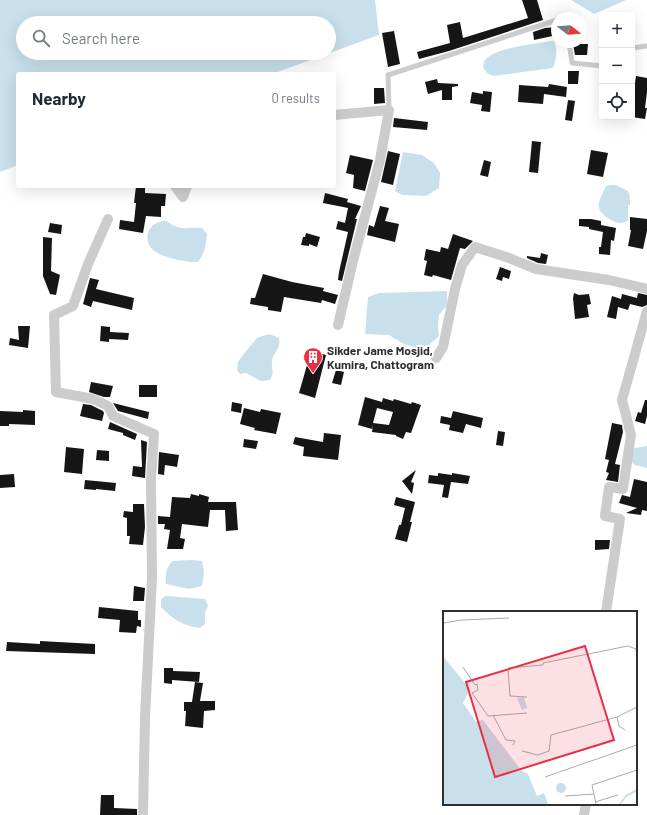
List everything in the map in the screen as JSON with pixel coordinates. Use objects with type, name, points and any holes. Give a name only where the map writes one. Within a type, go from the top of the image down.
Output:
[{"type":"street","points":[[336,115],[389,110],[380,160],[353,261],[338,325]]},
{"type":"street","points":[[176,188],[183,197],[186,188]]},
{"type":"street","points":[[108,219],[88,264],[73,306],[54,315],[56,392],[94,398],[108,406],[114,416],[154,434],[151,480],[152,578],[143,815]]},
{"type":"street","points":[[436,358],[443,347],[455,289],[462,265],[475,247],[510,258],[536,269],[609,280],[647,289]]},
{"type":"street","points":[[606,611],[620,519],[605,516],[609,487],[623,489],[631,435],[622,400],[647,311]]},
{"type":"street","points":[[584,815],[586,805]]},
{"type":"lane","points":[[389,110],[388,75],[551,22]]},
{"type":"lane","points":[[635,48],[647,46]]},
{"type":"lane","points":[[570,48],[572,63],[599,66]]},
{"type":"water","points":[[0,0],[375,0],[379,35],[336,51],[336,16],[16,16],[16,60],[310,60],[277,72],[16,72],[16,166],[0,172]]},
{"type":"water","points":[[571,0],[626,0],[594,14]]},
{"type":"water","points":[[551,41],[551,48],[556,48],[556,58],[553,68],[493,76],[487,73],[483,68],[484,62],[488,57],[495,53],[527,45]]},
{"type":"water","points":[[403,152],[422,155],[434,163],[440,173],[439,188],[426,196],[402,195],[395,191]]},
{"type":"water","points":[[616,185],[628,191],[630,205],[628,205],[628,220],[624,222],[619,223],[610,219],[602,213],[599,208],[600,199],[606,186]]},
{"type":"water","points":[[166,221],[180,228],[202,228],[207,234],[205,249],[198,262],[187,262],[166,257],[151,248],[147,237],[150,228],[157,223]]},
{"type":"water","points":[[447,291],[447,305],[439,315],[439,336],[429,345],[416,348],[402,343],[389,335],[365,334],[368,297],[379,293]]},
{"type":"water","points":[[269,334],[279,338],[278,347],[272,360],[273,372],[270,380],[261,381],[246,373],[240,374],[237,370],[238,362],[257,338]]},
{"type":"water","points":[[647,446],[647,468],[635,465],[631,462],[630,454],[635,448]]},
{"type":"water","points":[[173,561],[202,561],[204,572],[202,586],[189,589],[166,584],[166,571]]},
{"type":"water","points":[[166,596],[205,599],[208,606],[205,613],[205,624],[200,628],[194,627],[184,624],[169,615],[161,607],[161,599]]},
{"type":"building","points":[[522,0],[537,0],[543,20],[449,51],[419,59],[417,52],[450,43],[447,25],[460,22],[463,38],[528,18]]},
{"type":"building","points":[[551,28],[551,36],[534,40],[533,32]]},
{"type":"building","points":[[394,31],[400,64],[388,67],[382,33]]},
{"type":"building","points":[[588,44],[587,55],[575,55],[574,48],[587,48]]},
{"type":"building","points":[[568,71],[579,71],[578,84],[568,84]]},
{"type":"building","points":[[636,76],[647,78],[645,108],[647,108],[645,119],[635,117]]},
{"type":"building","points":[[437,79],[438,83],[458,84],[458,86],[452,87],[452,100],[442,100],[442,90],[428,94],[425,82]]},
{"type":"building","points":[[549,84],[567,87],[566,97],[544,94],[543,104],[518,102],[519,85],[548,87]]},
{"type":"building","points":[[374,88],[384,88],[385,103],[374,104]]},
{"type":"building","points":[[483,91],[492,92],[490,112],[481,111],[482,105],[470,103],[472,92],[483,94]]},
{"type":"building","points":[[568,100],[575,101],[572,121],[565,120]]},
{"type":"building","points":[[394,118],[428,122],[427,130],[393,127]]},
{"type":"building","points":[[532,141],[541,142],[538,173],[529,172]]},
{"type":"building","points":[[591,150],[608,153],[603,177],[587,174]]},
{"type":"building","points":[[388,151],[400,154],[393,185],[381,182]]},
{"type":"building","points":[[350,155],[373,160],[365,191],[353,188],[354,175],[346,173]]},
{"type":"building","points":[[484,160],[491,162],[488,177],[480,175]]},
{"type":"building","points":[[136,188],[145,188],[145,193],[166,194],[165,206],[161,206],[161,217],[146,216],[143,233],[119,229],[120,220],[134,222],[136,203],[134,203]]},
{"type":"building","points":[[325,193],[348,199],[347,202],[361,206],[355,219],[357,219],[342,281],[338,280],[348,232],[336,229],[338,221],[345,223],[348,208],[323,203]]},
{"type":"building","points":[[380,206],[389,208],[385,221],[399,224],[395,242],[367,235],[369,225],[374,227]]},
{"type":"building","points":[[630,217],[647,219],[647,231],[643,249],[628,246],[631,230]]},
{"type":"building","points":[[579,219],[601,221],[601,225],[616,228],[614,241],[611,240],[610,255],[599,254],[599,247],[601,247],[603,232],[589,229],[589,227],[579,226]]},
{"type":"building","points":[[50,223],[62,225],[61,234],[48,232]]},
{"type":"building","points":[[306,233],[320,237],[317,247],[309,244],[309,246],[301,245],[303,237],[305,237]]},
{"type":"building","points":[[453,234],[473,241],[465,249],[460,248],[451,280],[433,275],[432,277],[424,275],[427,261],[424,260],[426,249],[440,252],[441,247],[448,249]]},
{"type":"building","points":[[43,237],[52,238],[51,271],[60,275],[56,295],[50,294],[43,276]]},
{"type":"building","points":[[541,253],[548,255],[546,264],[538,263],[527,258],[527,256],[540,258]]},
{"type":"building","points":[[500,267],[511,271],[509,279],[503,277],[502,281],[496,279]]},
{"type":"building","points":[[263,274],[292,282],[324,288],[323,291],[338,295],[335,304],[322,300],[321,303],[284,297],[281,312],[268,310],[268,307],[250,304],[251,298],[255,298]]},
{"type":"building","points":[[90,278],[99,280],[96,289],[134,298],[132,310],[93,301],[91,307],[83,304]]},
{"type":"building","points":[[574,293],[579,295],[589,294],[591,304],[587,305],[589,317],[575,319]]},
{"type":"building","points":[[638,293],[647,295],[647,305],[642,307],[630,304],[628,310],[618,307],[616,319],[607,317],[612,296],[621,299],[622,294],[637,298]]},
{"type":"building","points":[[18,326],[30,326],[28,348],[9,345],[10,338],[19,340]]},
{"type":"building","points":[[101,326],[110,327],[110,332],[129,333],[128,340],[109,339],[109,342],[100,341]]},
{"type":"building","name":"Sikder Jame Mosjid, Kumira, Chattogram","points":[[311,351],[326,355],[315,398],[299,393]]},
{"type":"building","points":[[336,370],[344,372],[341,385],[332,383]]},
{"type":"building","points":[[91,382],[113,386],[110,397],[104,397],[89,392]]},
{"type":"building","points":[[139,385],[157,385],[157,397],[139,397]]},
{"type":"building","points":[[365,397],[382,402],[383,398],[393,401],[394,399],[411,404],[412,402],[421,405],[411,433],[406,432],[403,439],[396,435],[372,432],[373,424],[372,429],[358,425]],"holes":[[[377,408],[393,412],[389,425],[373,423]]]},
{"type":"building","points":[[645,400],[647,400],[647,416],[645,424],[635,421],[638,412],[641,413]]},
{"type":"building","points":[[232,402],[242,404],[241,413],[231,411]]},
{"type":"building","points":[[113,403],[149,412],[148,419],[118,411]]},
{"type":"building","points":[[83,404],[91,405],[103,411],[102,421],[80,416]]},
{"type":"building","points":[[244,408],[260,412],[261,409],[281,413],[276,434],[254,430],[255,428],[240,424]]},
{"type":"building","points":[[23,410],[35,411],[35,425],[9,424],[9,426],[0,426],[0,411],[23,412]]},
{"type":"building","points":[[453,411],[483,418],[481,428],[466,424],[463,433],[449,430],[450,425],[440,423],[441,416],[451,418]]},
{"type":"building","points":[[110,422],[137,434],[135,440],[123,435],[123,433],[108,429]]},
{"type":"building","points":[[612,423],[622,425],[623,432],[615,464],[620,465],[618,482],[606,480],[609,473],[606,472],[609,460],[605,459]]},
{"type":"building","points":[[498,431],[505,432],[503,446],[496,445]]},
{"type":"building","points":[[324,433],[341,435],[338,460],[303,456],[304,447],[293,444],[295,437],[323,442]]},
{"type":"building","points":[[244,439],[258,441],[256,449],[243,447]]},
{"type":"building","points":[[141,440],[147,442],[145,478],[132,476],[133,466],[142,467]]},
{"type":"building","points":[[66,447],[84,449],[82,474],[64,472]]},
{"type":"building","points":[[97,450],[109,451],[109,461],[96,460]]},
{"type":"building","points":[[159,452],[179,455],[177,467],[165,465],[164,475],[158,474]]},
{"type":"building","points":[[416,470],[411,482],[414,483],[412,494],[402,481]]},
{"type":"building","points":[[438,473],[452,475],[452,473],[470,476],[468,484],[451,482],[448,498],[442,497],[444,485],[428,483],[429,475],[438,476]]},
{"type":"building","points":[[14,474],[15,487],[0,488],[0,475]]},
{"type":"building","points":[[634,479],[647,482],[647,511],[642,510],[641,515],[626,513],[637,508],[619,503],[622,495],[630,497]]},
{"type":"building","points":[[85,480],[116,483],[115,491],[84,489]]},
{"type":"building","points":[[191,494],[199,496],[199,494],[209,497],[208,502],[236,502],[238,530],[226,531],[225,510],[210,510],[208,527],[182,524],[180,538],[185,539],[183,549],[167,549],[170,530],[164,529],[165,524],[158,524],[158,516],[170,517],[172,497],[190,498]]},
{"type":"building","points":[[396,497],[415,502],[407,542],[395,539],[399,525],[401,525],[405,508],[394,505]]},
{"type":"building","points":[[133,504],[144,504],[145,527],[143,545],[129,544],[130,536],[127,536],[127,518],[123,517],[124,511],[133,512]]},
{"type":"building","points":[[595,540],[610,540],[609,549],[595,550]]},
{"type":"building","points":[[134,586],[145,588],[144,601],[133,601]]},
{"type":"building","points":[[99,607],[138,611],[138,620],[141,620],[141,627],[137,626],[136,633],[119,632],[120,620],[98,618]]},
{"type":"building","points":[[40,641],[95,644],[95,654],[6,651],[7,642],[40,644]]},
{"type":"building","points":[[164,668],[173,668],[173,671],[200,672],[199,682],[172,680],[172,684],[164,683]]},
{"type":"building","points":[[195,682],[203,683],[200,701],[215,701],[215,710],[204,711],[203,728],[185,726],[186,711],[184,711],[184,702],[192,702]]},
{"type":"building","points":[[101,795],[114,795],[114,808],[137,809],[137,815],[100,815]]},
{"type":"place","name":"Sikder Jame Mosjid, Kumira, Chattogram","points":[[313,374]]}]
